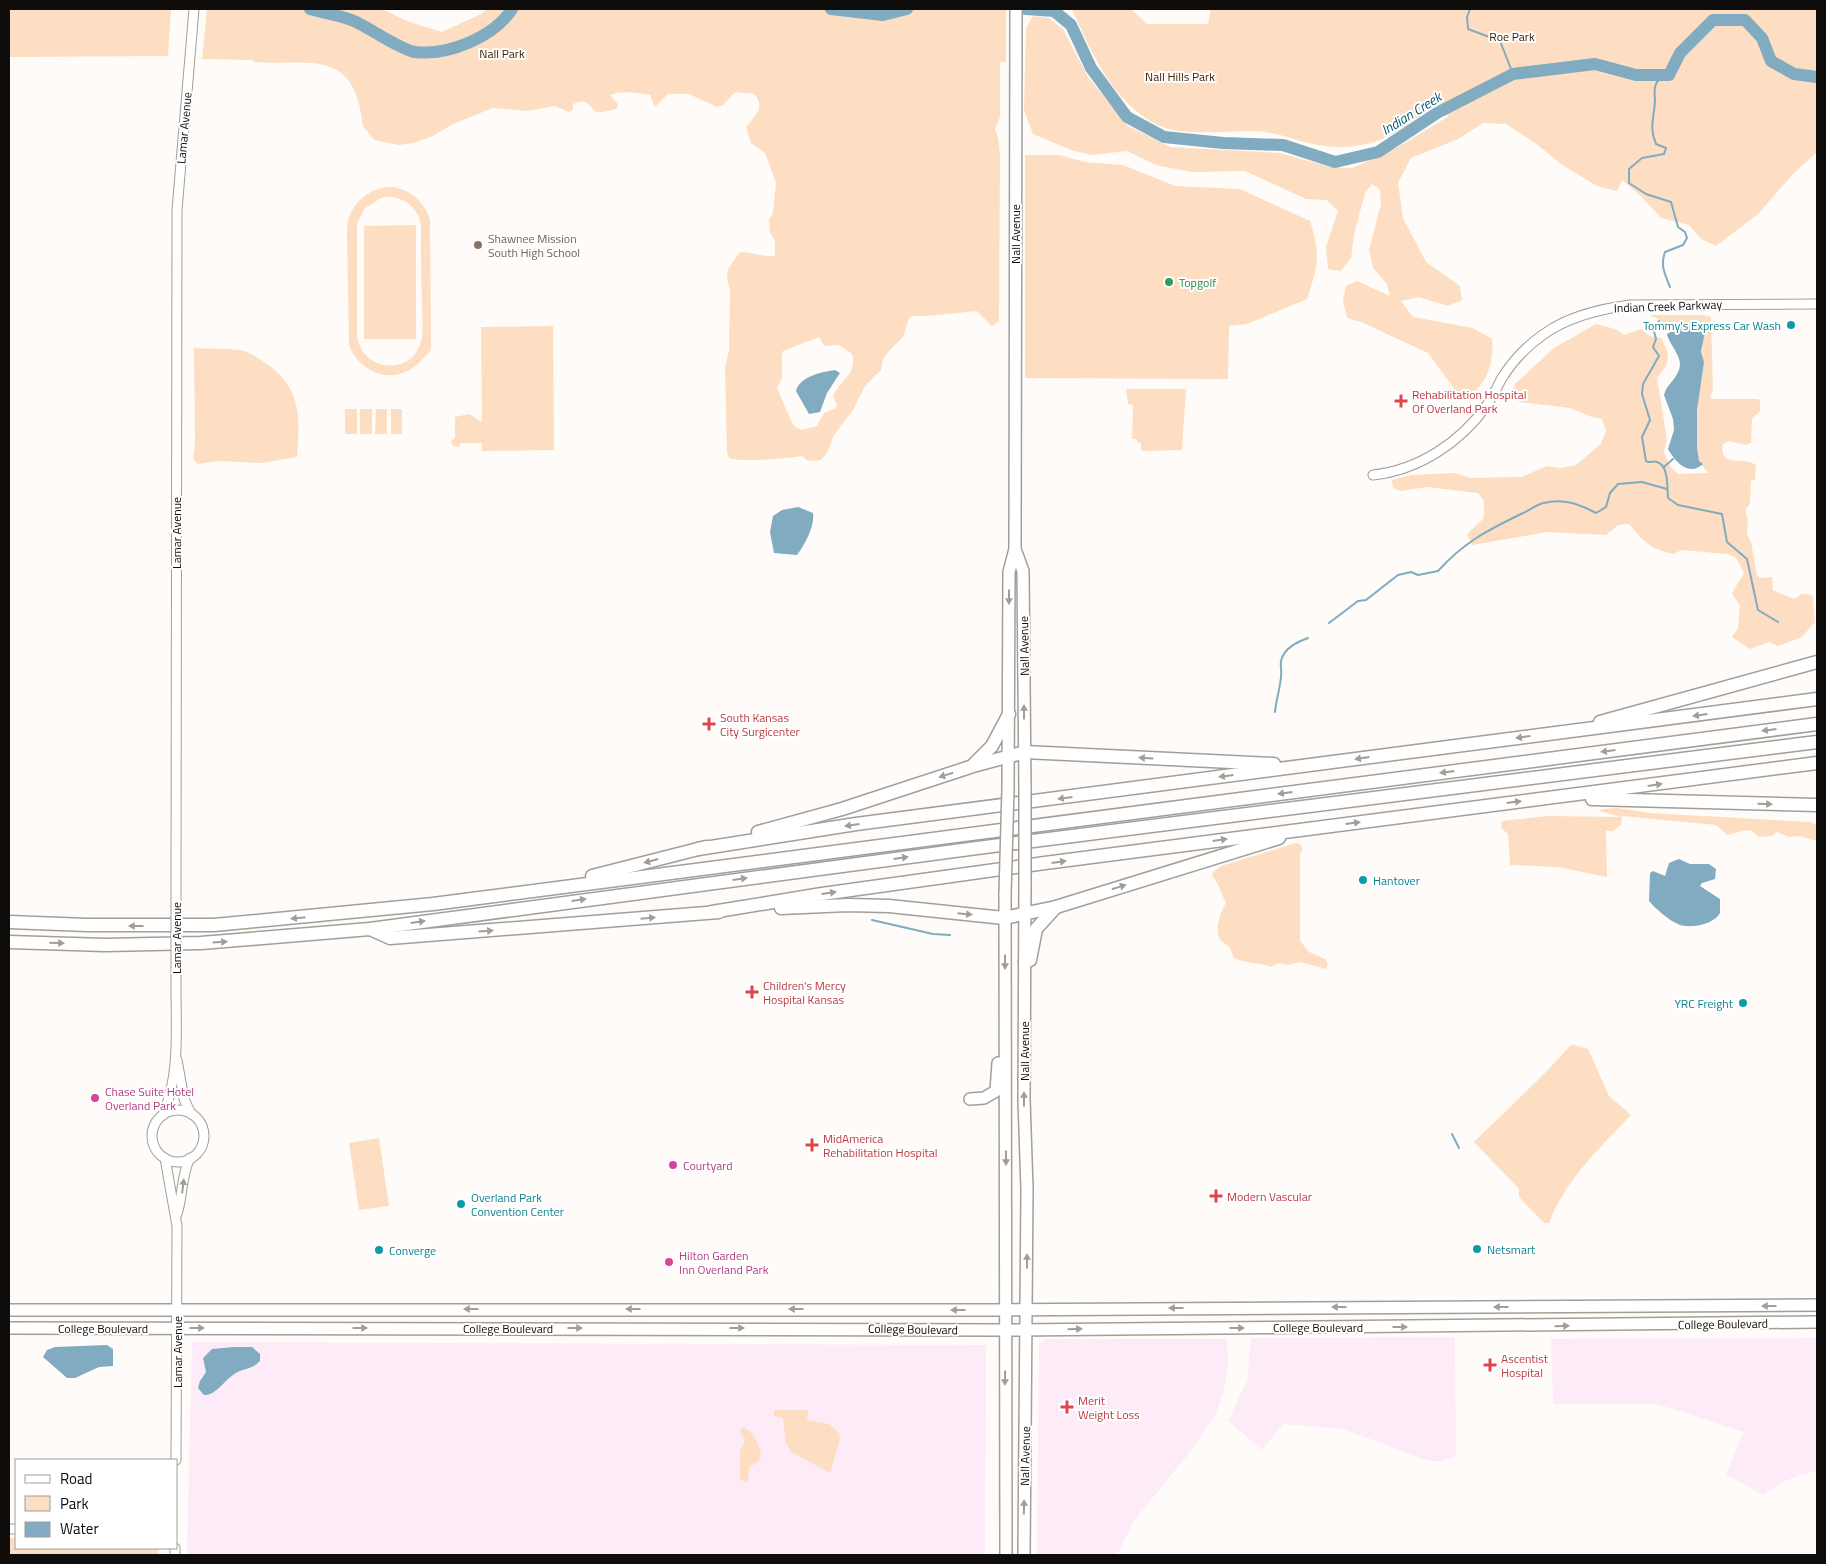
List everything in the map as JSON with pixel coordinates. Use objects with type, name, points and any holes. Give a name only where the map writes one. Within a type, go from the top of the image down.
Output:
[{"type":"highway","points":[[1572,731],[1812,662],[1817,656]]},
{"type":"highway","points":[[698,849],[856,824],[1817,698]]},
{"type":"highway","points":[[972,766],[992,746],[1009,714]]},
{"type":"highway","points":[[9,922],[87,925],[214,925],[347,913],[539,890],[1817,724]]},
{"type":"highway","points":[[9,942],[114,945],[192,944],[370,928],[968,849],[1817,742]]},
{"type":"highway","points":[[539,890],[842,809],[972,766],[1025,752],[1309,765]]},
{"type":"highway","points":[[712,912],[822,894],[1304,829],[1817,763]]},
{"type":"highway","points":[[1554,797],[1817,806]]},
{"type":"highway","points":[[370,928],[390,938],[712,912],[848,904],[889,906],[1004,918],[1024,912],[1056,907],[1250,848],[1304,829]]},
{"type":"highway","points":[[1025,962],[1030,960],[1036,929],[1056,907]]},
{"type":"main road","name":"Nall Avenue","points":[[1006,1555],[1004,1412],[1007,1310],[1004,918],[1009,756],[1009,572],[1015,549],[1016,9]]},
{"type":"main road","name":"Nall Avenue","points":[[1015,549],[1023,572],[1025,752],[1026,1330],[1024,1555]]},
{"type":"main road","points":[[970,1099],[988,1096],[997,1088],[998,1018],[1005,982]]},
{"type":"main road","name":"College Boulevard","points":[[9,1310],[1026,1310],[1817,1305]]},
{"type":"main road","name":"College Boulevard","points":[[9,1328],[1026,1330],[1817,1322]]},
{"type":"street","name":"Lamar Avenue","points":[[191,1114],[184,1099],[177,1058],[177,210],[194,9]]},
{"type":"street","name":"Indian Creek Parkway","points":[[1373,475],[1407,468],[1432,456],[1456,439],[1487,404],[1503,377],[1520,355],[1544,334],[1572,319],[1601,309],[1630,305],[1817,304]]},
{"type":"street","name":"Lamar Avenue","points":[[163,1115],[169,1098],[177,1058]]},
{"type":"street","points":[[178,1110],[191,1114],[200,1122],[204,1134],[199,1151],[190,1158],[177,1162],[165,1158],[156,1150],[152,1138],[155,1124],[163,1115],[178,1110]]},
{"type":"street","name":"Lamar Avenue","points":[[165,1158],[176,1214],[176,1459]]},
{"type":"street","name":"Lamar Avenue","points":[[176,1214],[181,1200],[186,1166],[190,1158]]},
{"type":"shaded area","points":[[1455,1337],[1456,1456],[1443,1461],[1429,1461],[1343,1429],[1283,1424],[1262,1450],[1228,1421],[1247,1380],[1251,1338]]},
{"type":"shaded area","points":[[1817,1338],[1817,1471],[1785,1481],[1763,1495],[1726,1474],[1744,1432],[1657,1404],[1553,1404],[1551,1339]]},
{"type":"shaded area","points":[[1045,1339],[1227,1339],[1228,1365],[1224,1390],[1216,1413],[1193,1448],[1133,1522],[1117,1555],[1037,1555],[1039,1345]]},
{"type":"shaded area","points":[[192,1342],[986,1345],[985,1555],[187,1555]]},
{"type":"green space","points":[[9,9],[171,9],[168,56],[9,57]]},
{"type":"green space","name":"Nall Park","points":[[207,9],[382,9],[407,21],[442,32],[481,14],[487,9],[1006,9],[1006,62],[1000,62],[1000,117],[995,129],[1000,156],[999,321],[992,326],[977,311],[912,316],[909,318],[903,337],[883,359],[881,370],[865,386],[853,410],[834,435],[827,453],[821,460],[808,461],[802,456],[754,460],[729,458],[727,453],[725,367],[729,351],[730,291],[727,279],[728,269],[740,252],[775,256],[775,241],[770,232],[769,220],[773,212],[776,183],[765,153],[751,143],[746,127],[756,115],[759,107],[754,94],[735,92],[723,105],[717,107],[689,94],[668,94],[655,107],[650,95],[624,92],[610,95],[618,104],[616,109],[603,112],[596,112],[588,104],[581,101],[573,104],[573,109],[569,112],[555,106],[527,111],[493,108],[453,124],[433,136],[413,143],[398,145],[374,140],[363,126],[358,101],[350,83],[340,72],[327,66],[311,63],[202,59]],"holes":[[[819,337],[824,346],[839,345],[852,354],[853,366],[833,396],[837,405],[836,408],[824,413],[817,426],[802,430],[794,426],[777,387],[782,378],[783,351]]]},
{"type":"green space","points":[[1069,9],[1131,9],[1147,24],[1208,24],[1211,9],[1817,9],[1817,152],[1793,174],[1758,214],[1716,246],[1701,239],[1689,225],[1661,218],[1641,196],[1622,180],[1617,191],[1597,186],[1564,166],[1535,143],[1506,124],[1483,123],[1458,139],[1411,158],[1398,183],[1403,218],[1426,262],[1460,286],[1462,300],[1448,306],[1419,297],[1401,301],[1413,317],[1473,328],[1492,339],[1492,355],[1489,370],[1481,384],[1470,395],[1456,391],[1428,353],[1361,322],[1347,318],[1343,301],[1346,286],[1357,281],[1390,296],[1387,284],[1373,268],[1369,250],[1381,204],[1380,190],[1372,184],[1365,193],[1354,234],[1351,258],[1341,271],[1328,269],[1326,247],[1338,211],[1327,200],[1306,199],[1245,171],[1191,172],[1156,165],[1127,151],[1091,155],[1071,150],[1033,134],[1024,110],[1026,28],[1033,16],[1049,18],[1063,29],[1088,77],[1128,126],[1170,147],[1280,153],[1330,167],[1352,168],[1398,147],[1449,116],[1434,104],[1408,125],[1381,140],[1366,144],[1335,147],[1317,145],[1255,131],[1194,132],[1170,129],[1144,117],[1117,92],[1097,61],[1073,11]]},
{"type":"green space","name":"Topgolf","points":[[1025,155],[1059,155],[1085,162],[1123,165],[1175,186],[1240,189],[1310,221],[1316,243],[1317,260],[1307,299],[1247,324],[1229,326],[1228,379],[1025,378]]},
{"type":"green space","points":[[383,188],[399,188],[411,194],[421,202],[430,220],[431,350],[411,369],[389,375],[372,371],[365,366],[358,360],[349,345],[348,221],[360,200],[367,194]],"holes":[[[383,197],[390,197],[408,203],[416,212],[421,225],[423,328],[421,341],[416,353],[408,361],[398,365],[376,362],[367,356],[360,347],[357,335],[357,224],[365,208]]]},
{"type":"green space","points":[[416,225],[416,339],[364,339],[364,226]]},
{"type":"green space","points":[[1650,315],[1702,315],[1711,317],[1713,390],[1710,396],[1712,399],[1758,399],[1760,401],[1760,411],[1752,419],[1751,443],[1746,445],[1729,441],[1723,444],[1723,452],[1728,459],[1746,461],[1756,465],[1755,480],[1751,481],[1750,504],[1746,509],[1746,514],[1748,519],[1747,534],[1751,542],[1757,576],[1762,578],[1772,577],[1773,590],[1794,599],[1802,594],[1813,597],[1815,622],[1802,637],[1778,646],[1769,642],[1750,649],[1732,637],[1738,628],[1740,606],[1732,593],[1744,573],[1736,558],[1728,554],[1681,550],[1674,554],[1659,550],[1648,544],[1629,524],[1618,525],[1606,535],[1548,532],[1472,545],[1467,534],[1484,518],[1484,501],[1478,493],[1427,487],[1401,491],[1393,488],[1392,480],[1411,475],[1455,473],[1471,478],[1521,477],[1547,466],[1560,468],[1576,465],[1600,445],[1606,431],[1602,419],[1570,408],[1519,402],[1515,395],[1514,385],[1554,348],[1596,324],[1615,329],[1624,335],[1641,329],[1650,336],[1661,338],[1668,355],[1667,363],[1657,378],[1667,440],[1664,452],[1670,466],[1678,474],[1708,473],[1699,461],[1696,445],[1698,393],[1704,362],[1701,354],[1703,347],[1678,327],[1669,331],[1665,323]]},
{"type":"green space","points":[[553,326],[554,450],[482,451],[482,443],[461,443],[459,447],[453,446],[451,441],[455,438],[455,417],[469,414],[482,422],[481,327]]},
{"type":"green space","points":[[194,348],[229,349],[250,353],[264,362],[286,382],[292,392],[298,416],[297,457],[262,463],[218,461],[197,464],[193,458],[195,443]]},
{"type":"green space","points":[[1126,389],[1186,389],[1182,450],[1141,451],[1141,443],[1137,442],[1137,439],[1132,439],[1133,405],[1128,404]]},
{"type":"green space","points":[[345,409],[357,409],[357,434],[345,434]]},
{"type":"green space","points":[[360,409],[372,409],[372,434],[360,434]]},
{"type":"green space","points":[[376,409],[387,409],[387,434],[375,434]]},
{"type":"green space","points":[[391,409],[402,409],[402,434],[391,434]]},
{"type":"green space","points":[[1617,808],[1650,813],[1810,822],[1817,825],[1817,841],[1799,836],[1789,837],[1777,832],[1771,836],[1759,837],[1752,831],[1747,830],[1727,835],[1716,825],[1622,816],[1621,825],[1613,831],[1606,831],[1607,877],[1558,867],[1510,865],[1508,834],[1501,828],[1502,821],[1548,816],[1621,817],[1599,811]]},
{"type":"green space","points":[[1296,843],[1300,844],[1303,850],[1300,853],[1300,941],[1309,952],[1325,959],[1328,964],[1326,969],[1300,962],[1288,965],[1278,963],[1271,967],[1234,958],[1230,948],[1219,937],[1219,922],[1226,903],[1212,876],[1213,872],[1221,866]]},
{"type":"green space","points":[[1574,1045],[1588,1049],[1609,1096],[1631,1115],[1584,1165],[1564,1192],[1549,1223],[1544,1223],[1519,1197],[1519,1189],[1474,1142],[1570,1046]]},
{"type":"green space","points":[[379,1138],[389,1206],[359,1210],[349,1143]]},
{"type":"green space","points":[[774,1410],[808,1410],[807,1420],[829,1424],[839,1433],[840,1439],[830,1473],[790,1451],[786,1443],[783,1418],[774,1416]]},
{"type":"green space","points":[[742,1427],[750,1431],[756,1439],[761,1457],[759,1461],[749,1468],[748,1480],[745,1482],[740,1479],[740,1451],[745,1440],[740,1432]]},
{"type":"green space","points":[[9,1538],[15,1538],[15,1549],[158,1549],[159,1555],[9,1555]]},
{"type":"water","points":[[1681,326],[1701,327],[1705,332],[1701,352],[1704,362],[1697,410],[1697,448],[1699,461],[1703,464],[1693,469],[1678,463],[1668,449],[1674,430],[1673,419],[1664,395],[1680,368],[1680,363],[1667,334]]},
{"type":"water","points":[[835,370],[840,373],[827,393],[820,412],[809,414],[796,391],[798,386],[807,378]]},
{"type":"water","points":[[798,507],[813,513],[811,529],[806,540],[797,555],[774,553],[770,532],[773,516],[782,510]]},
{"type":"water","points":[[1679,859],[1690,864],[1709,864],[1716,869],[1715,879],[1702,883],[1700,886],[1720,899],[1720,913],[1712,921],[1693,926],[1681,925],[1657,910],[1649,901],[1650,873],[1653,871],[1665,876],[1669,863]]},
{"type":"water","points":[[107,1345],[113,1349],[113,1366],[99,1367],[75,1378],[67,1378],[43,1357],[47,1350],[55,1347]]},
{"type":"water","points":[[252,1347],[260,1354],[260,1361],[254,1366],[233,1375],[212,1393],[204,1395],[198,1388],[206,1372],[203,1358],[212,1349]]},
{"type":"waterway","name":"Indian Creek","points":[[310,9],[354,21],[393,43],[415,52],[442,51],[469,42],[494,28],[512,9]]},
{"type":"waterway","name":"Indian Creek","points":[[831,9],[883,15],[907,9]]},
{"type":"waterway","name":"Indian Creek","points":[[1026,9],[1054,11],[1071,25],[1091,68],[1127,117],[1164,137],[1223,143],[1283,145],[1335,162],[1378,152],[1437,113],[1513,74],[1595,64],[1636,75],[1669,75],[1680,53],[1713,20],[1745,20],[1762,38],[1771,61],[1794,74],[1817,77]]},
{"type":"waterway","points":[[1470,9],[1467,17],[1468,29],[1500,41],[1513,74]]},
{"type":"waterway","points":[[1667,75],[1659,80],[1655,87],[1652,123],[1656,144],[1666,148],[1664,154],[1642,158],[1629,169],[1629,183],[1646,194],[1671,202],[1678,227],[1685,232],[1687,238],[1683,245],[1665,252],[1664,270],[1670,287]]},
{"type":"waterway","points":[[1659,321],[1654,331],[1656,339],[1653,347],[1659,356],[1643,384],[1642,394],[1650,420],[1642,437],[1646,461],[1657,462],[1664,468],[1667,478],[1668,498],[1678,505],[1722,514],[1727,542],[1747,559],[1758,610],[1778,622]]},
{"type":"waterway","points":[[1664,467],[1673,459]]},
{"type":"waterway","points":[[1329,623],[1358,601],[1366,600],[1398,575],[1411,572],[1418,575],[1438,571],[1467,544],[1539,505],[1558,501],[1577,505],[1596,513],[1606,507],[1610,493],[1618,484],[1642,482],[1667,489]]},
{"type":"waterway","points":[[1275,712],[1283,656],[1292,646],[1308,638]]},
{"type":"waterway","points":[[872,920],[933,934],[950,935]]},
{"type":"waterway","points":[[1452,1134],[1459,1148]]},
{"type":"place","name":"Shawnee Mission South High School","points":[[478,245]]},
{"type":"place","name":"Topgolf","points":[[1169,282]]},
{"type":"place","name":"Tommy's Express Car Wash","points":[[1791,325]]},
{"type":"place","name":"Rehabilitation Hospital Of Overland Park","points":[[1401,401]]},
{"type":"place","name":"South Kansas City Surgicenter","points":[[709,724]]},
{"type":"place","name":"Hantover","points":[[1363,880]]},
{"type":"place","name":"Children's Mercy Hospital Kansas","points":[[752,992]]},
{"type":"place","name":"YRC Freight","points":[[1743,1003]]},
{"type":"place","name":"Chase Suite Hotel Overland Park","points":[[95,1098]]},
{"type":"place","name":"MidAmerica Rehabilitation Hospital","points":[[812,1145]]},
{"type":"place","name":"Courtyard","points":[[673,1165]]},
{"type":"place","name":"Modern Vascular","points":[[1216,1196]]},
{"type":"place","name":"Overland Park Convention Center","points":[[461,1204]]},
{"type":"place","name":"Netsmart","points":[[1477,1249]]},
{"type":"place","name":"Converge","points":[[379,1250]]},
{"type":"place","name":"Hilton Garden Inn Overland Park","points":[[669,1262]]},
{"type":"place","name":"Ascentist Hospital","points":[[1490,1365]]},
{"type":"place","name":"Merit Weight Loss","points":[[1067,1407]]},
{"type":"park label","name":"Roe Park","points":[[1512,36]]},
{"type":"park label","name":"Nall Hills Park","points":[[1180,76]]}]
